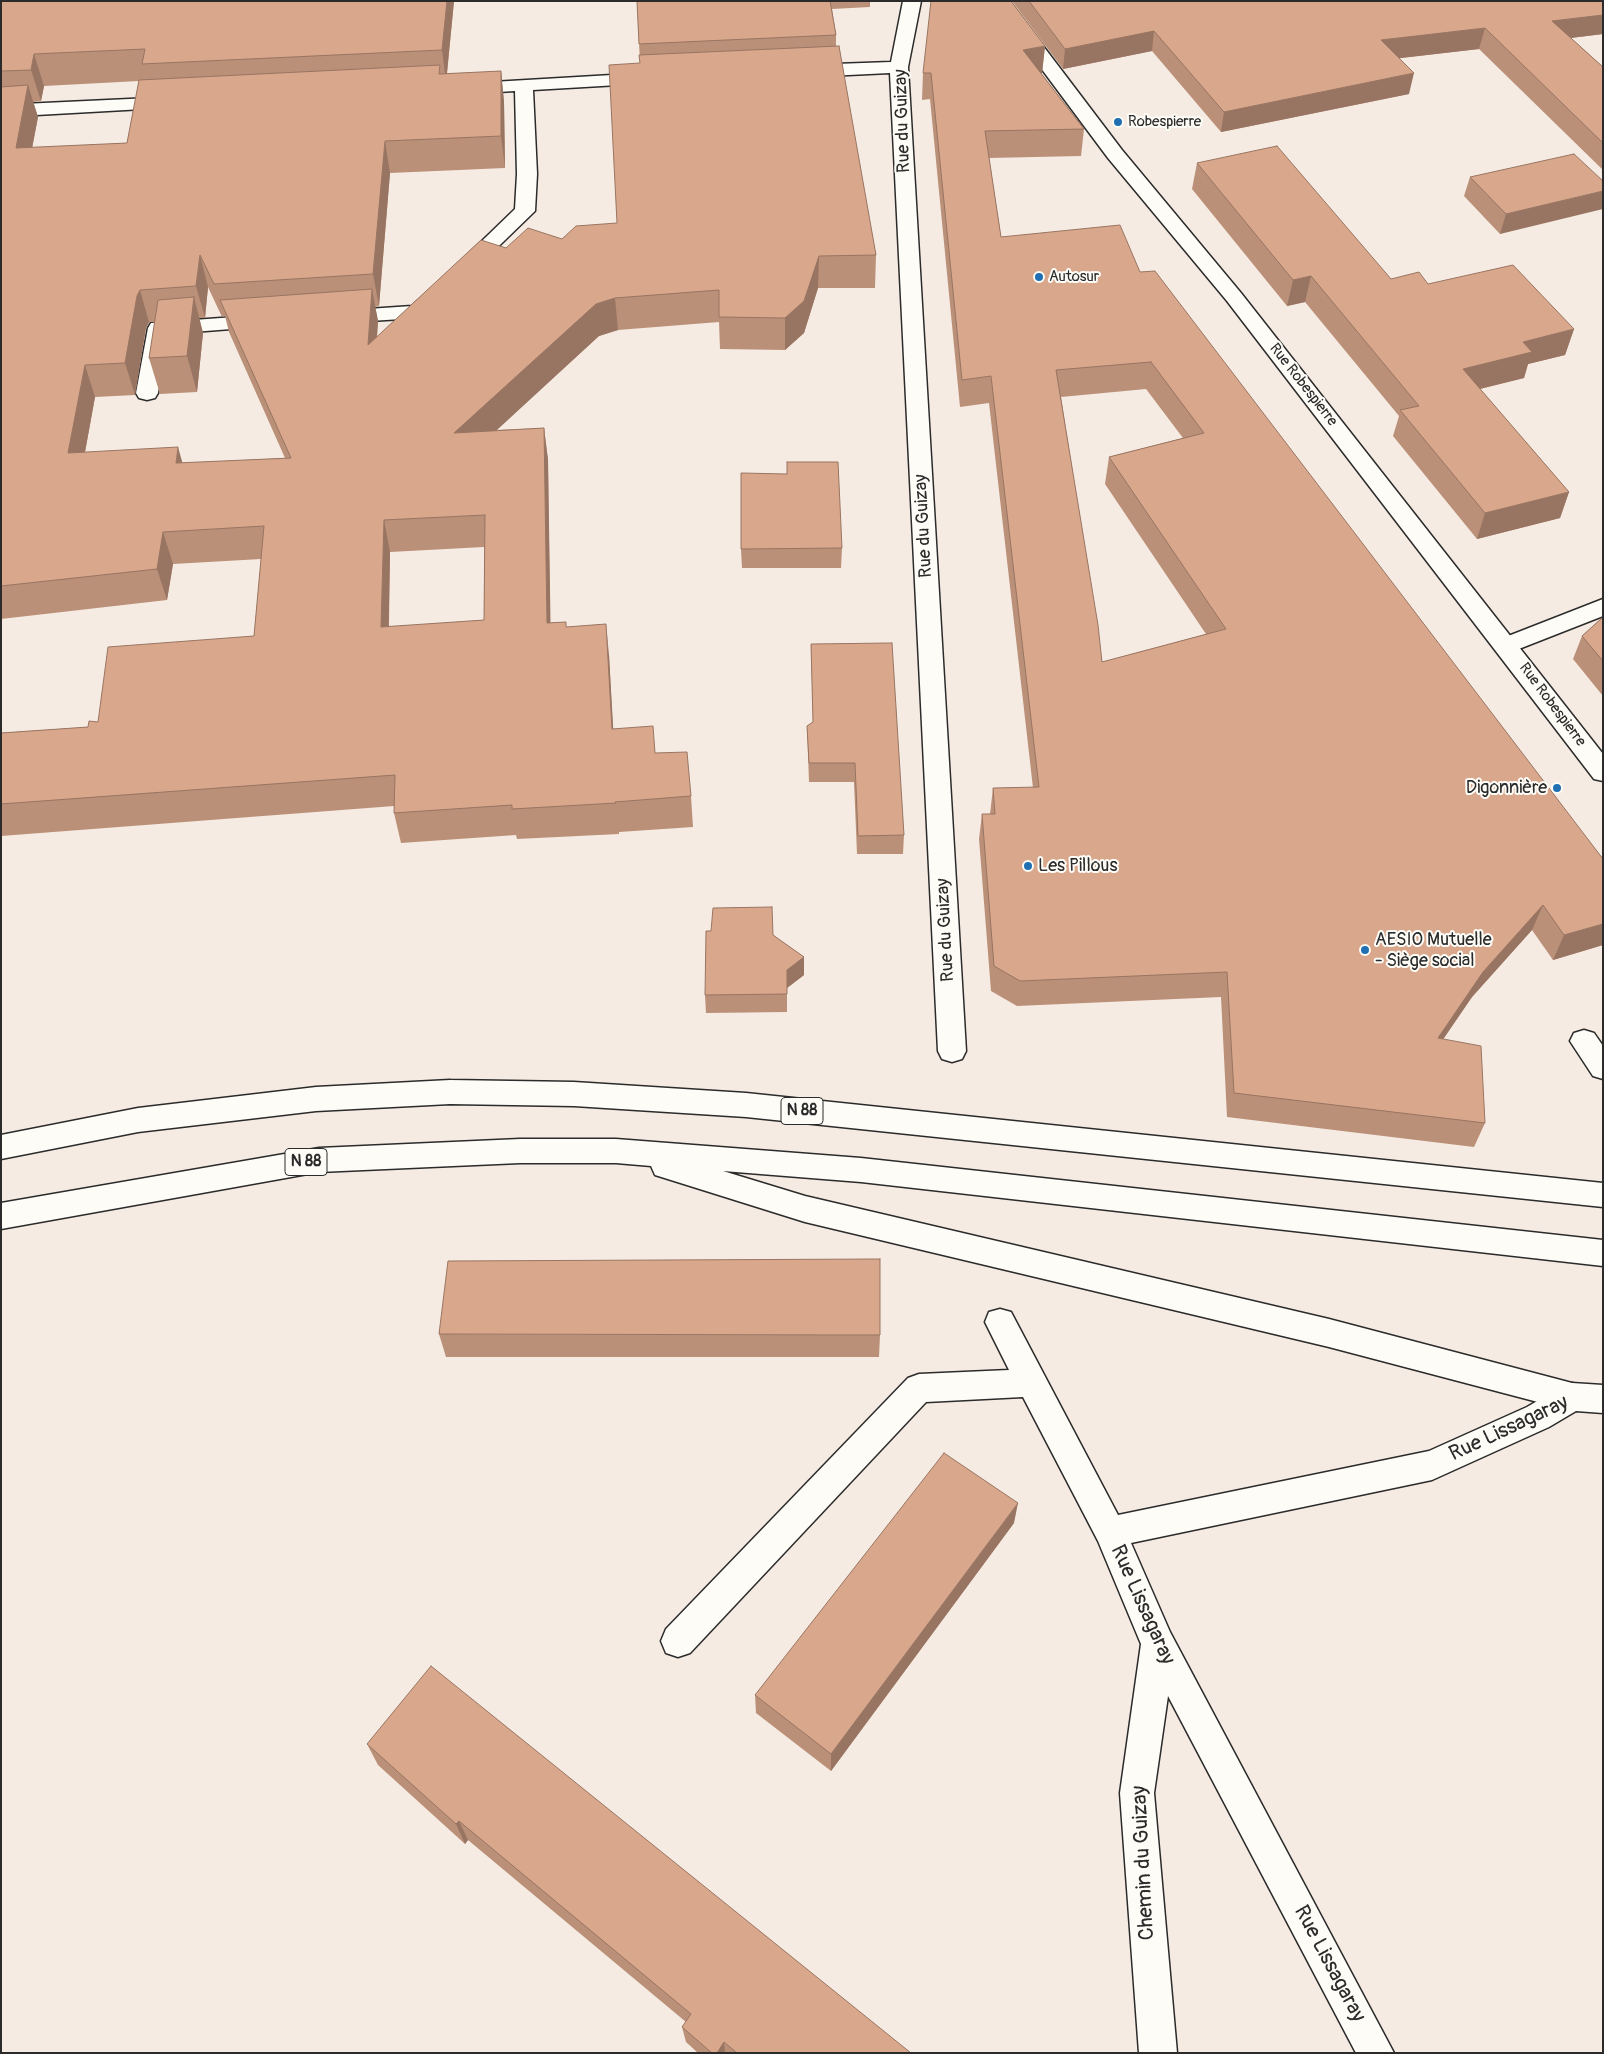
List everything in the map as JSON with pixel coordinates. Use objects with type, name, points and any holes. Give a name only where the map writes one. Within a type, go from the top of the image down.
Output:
[{"type":"main road","name":"Rue du Guizay","points":[[912,1],[899,67],[952,1051]]},
{"type":"main road","name":"Rue Robespierre","points":[[1000,1],[1115,154],[1234,297],[1603,772]]},
{"type":"main road","points":[[792,72],[899,67]]},
{"type":"main road","points":[[445,89],[666,78]]},
{"type":"main road","points":[[322,318],[418,312],[525,211],[527,174],[524,85]]},
{"type":"main road","points":[[1,111],[187,102]]},
{"type":"main road","points":[[147,393],[158,328],[283,320]]},
{"type":"main road","points":[[1506,646],[1603,607]]},
{"type":"main road","points":[[1584,1041],[1603,1068]]},
{"type":"main road","name":"N 88","points":[[1,1147],[138,1120],[316,1099],[450,1092],[574,1094],[746,1105],[1603,1195]]},
{"type":"main road","name":"N 88","points":[[1,1216],[319,1160],[520,1151],[616,1151],[861,1170],[1603,1253]]},
{"type":"main road","points":[[616,1151],[805,1209],[1328,1333],[1587,1398]]},
{"type":"main road","points":[[1000,1322],[1110,1532]]},
{"type":"main road","points":[[678,1641],[919,1388],[1032,1383]]},
{"type":"main road","name":"Rue Lissagaray","points":[[1376,2053],[1158,1644],[1110,1532],[1432,1465],[1538,1417],[1587,1398]]},
{"type":"main road","name":"Chemin du Guizay","points":[[1158,1644],[1137,1793],[1158,2053]]},
{"type":"building","points":[[1,1],[447,1],[442,50],[142,64],[145,49],[34,54],[31,70],[1,71]]},
{"type":"building","points":[[637,1],[830,1],[836,35],[639,44]]},
{"type":"building","points":[[931,1],[1011,1],[1045,46],[1023,50],[1084,129],[985,131],[1001,237],[1120,225],[1140,272],[1155,271],[1603,859],[1603,924],[1564,935],[1543,905],[1483,972],[1438,1038],[1481,1046],[1485,1123],[1234,1093],[1227,972],[1020,981],[994,966],[982,814],[995,814],[993,788],[1039,787],[991,376],[962,380],[931,73],[923,73]],"holes":[[[1151,362],[1204,433],[1109,457],[1226,629],[1102,662],[1098,625],[1056,370]]]},
{"type":"building","points":[[1029,1],[1603,1],[1603,15],[1552,21],[1603,67],[1603,143],[1485,28],[1381,40],[1414,73],[1224,112],[1154,31],[1065,49]]},
{"type":"building","points":[[839,46],[876,255],[819,256],[804,301],[785,318],[719,317],[719,290],[615,298],[596,304],[454,433],[544,428],[547,623],[566,622],[566,627],[606,624],[612,729],[653,726],[655,753],[687,752],[691,796],[616,803],[512,809],[512,805],[394,813],[395,775],[1,804],[1,733],[88,727],[89,721],[98,722],[108,647],[254,636],[264,526],[163,532],[157,569],[1,586],[1,87],[28,85],[16,148],[127,143],[139,80],[440,65],[439,74],[501,71],[501,136],[385,141],[373,274],[214,284],[200,255],[196,286],[140,290],[137,296],[125,363],[85,365],[68,453],[178,447],[176,463],[291,458],[220,300],[372,289],[368,345],[481,240],[506,248],[528,228],[562,239],[576,226],[617,223],[609,65],[640,63],[639,55]],"holes":[[[485,515],[484,620],[381,627],[384,520]]]},
{"type":"building","points":[[1277,146],[1391,279],[1419,272],[1428,284],[1513,265],[1574,329],[1523,342],[1532,352],[1463,369],[1569,492],[1485,513],[1400,410],[1419,406],[1311,276],[1293,280],[1197,163]]},
{"type":"building","points":[[1574,154],[1603,181],[1603,191],[1506,214],[1470,177]]},
{"type":"building","points":[[194,297],[187,356],[149,358],[158,300]]},
{"type":"building","points":[[787,462],[838,462],[842,548],[741,549],[741,473],[787,474]]},
{"type":"building","points":[[1603,617],[1603,661],[1582,636]]},
{"type":"building","points":[[892,643],[904,835],[858,836],[855,763],[809,763],[807,726],[813,722],[811,644]]},
{"type":"building","points":[[772,907],[773,935],[804,957],[787,970],[787,994],[705,995],[706,931],[711,931],[713,908]]},
{"type":"building","points":[[880,1259],[880,1335],[439,1334],[448,1261]]},
{"type":"building","points":[[944,1453],[1018,1503],[831,1754],[755,1695]]},
{"type":"building","points":[[431,1666],[911,2053],[737,2053],[724,2042],[717,2053],[712,2053],[682,2027],[691,2014],[459,1821],[456,1824],[367,1744]]},
{"type":"place","name":"Robespierre","points":[[1118,122]]},
{"type":"place","name":"Autosur","points":[[1039,277]]},
{"type":"place","name":"Digonnière","points":[[1557,788]]},
{"type":"place","name":"Les Pillous","points":[[1028,866]]},
{"type":"place","name":"AESIO Mutuelle - Siège social","points":[[1365,950]]}]
